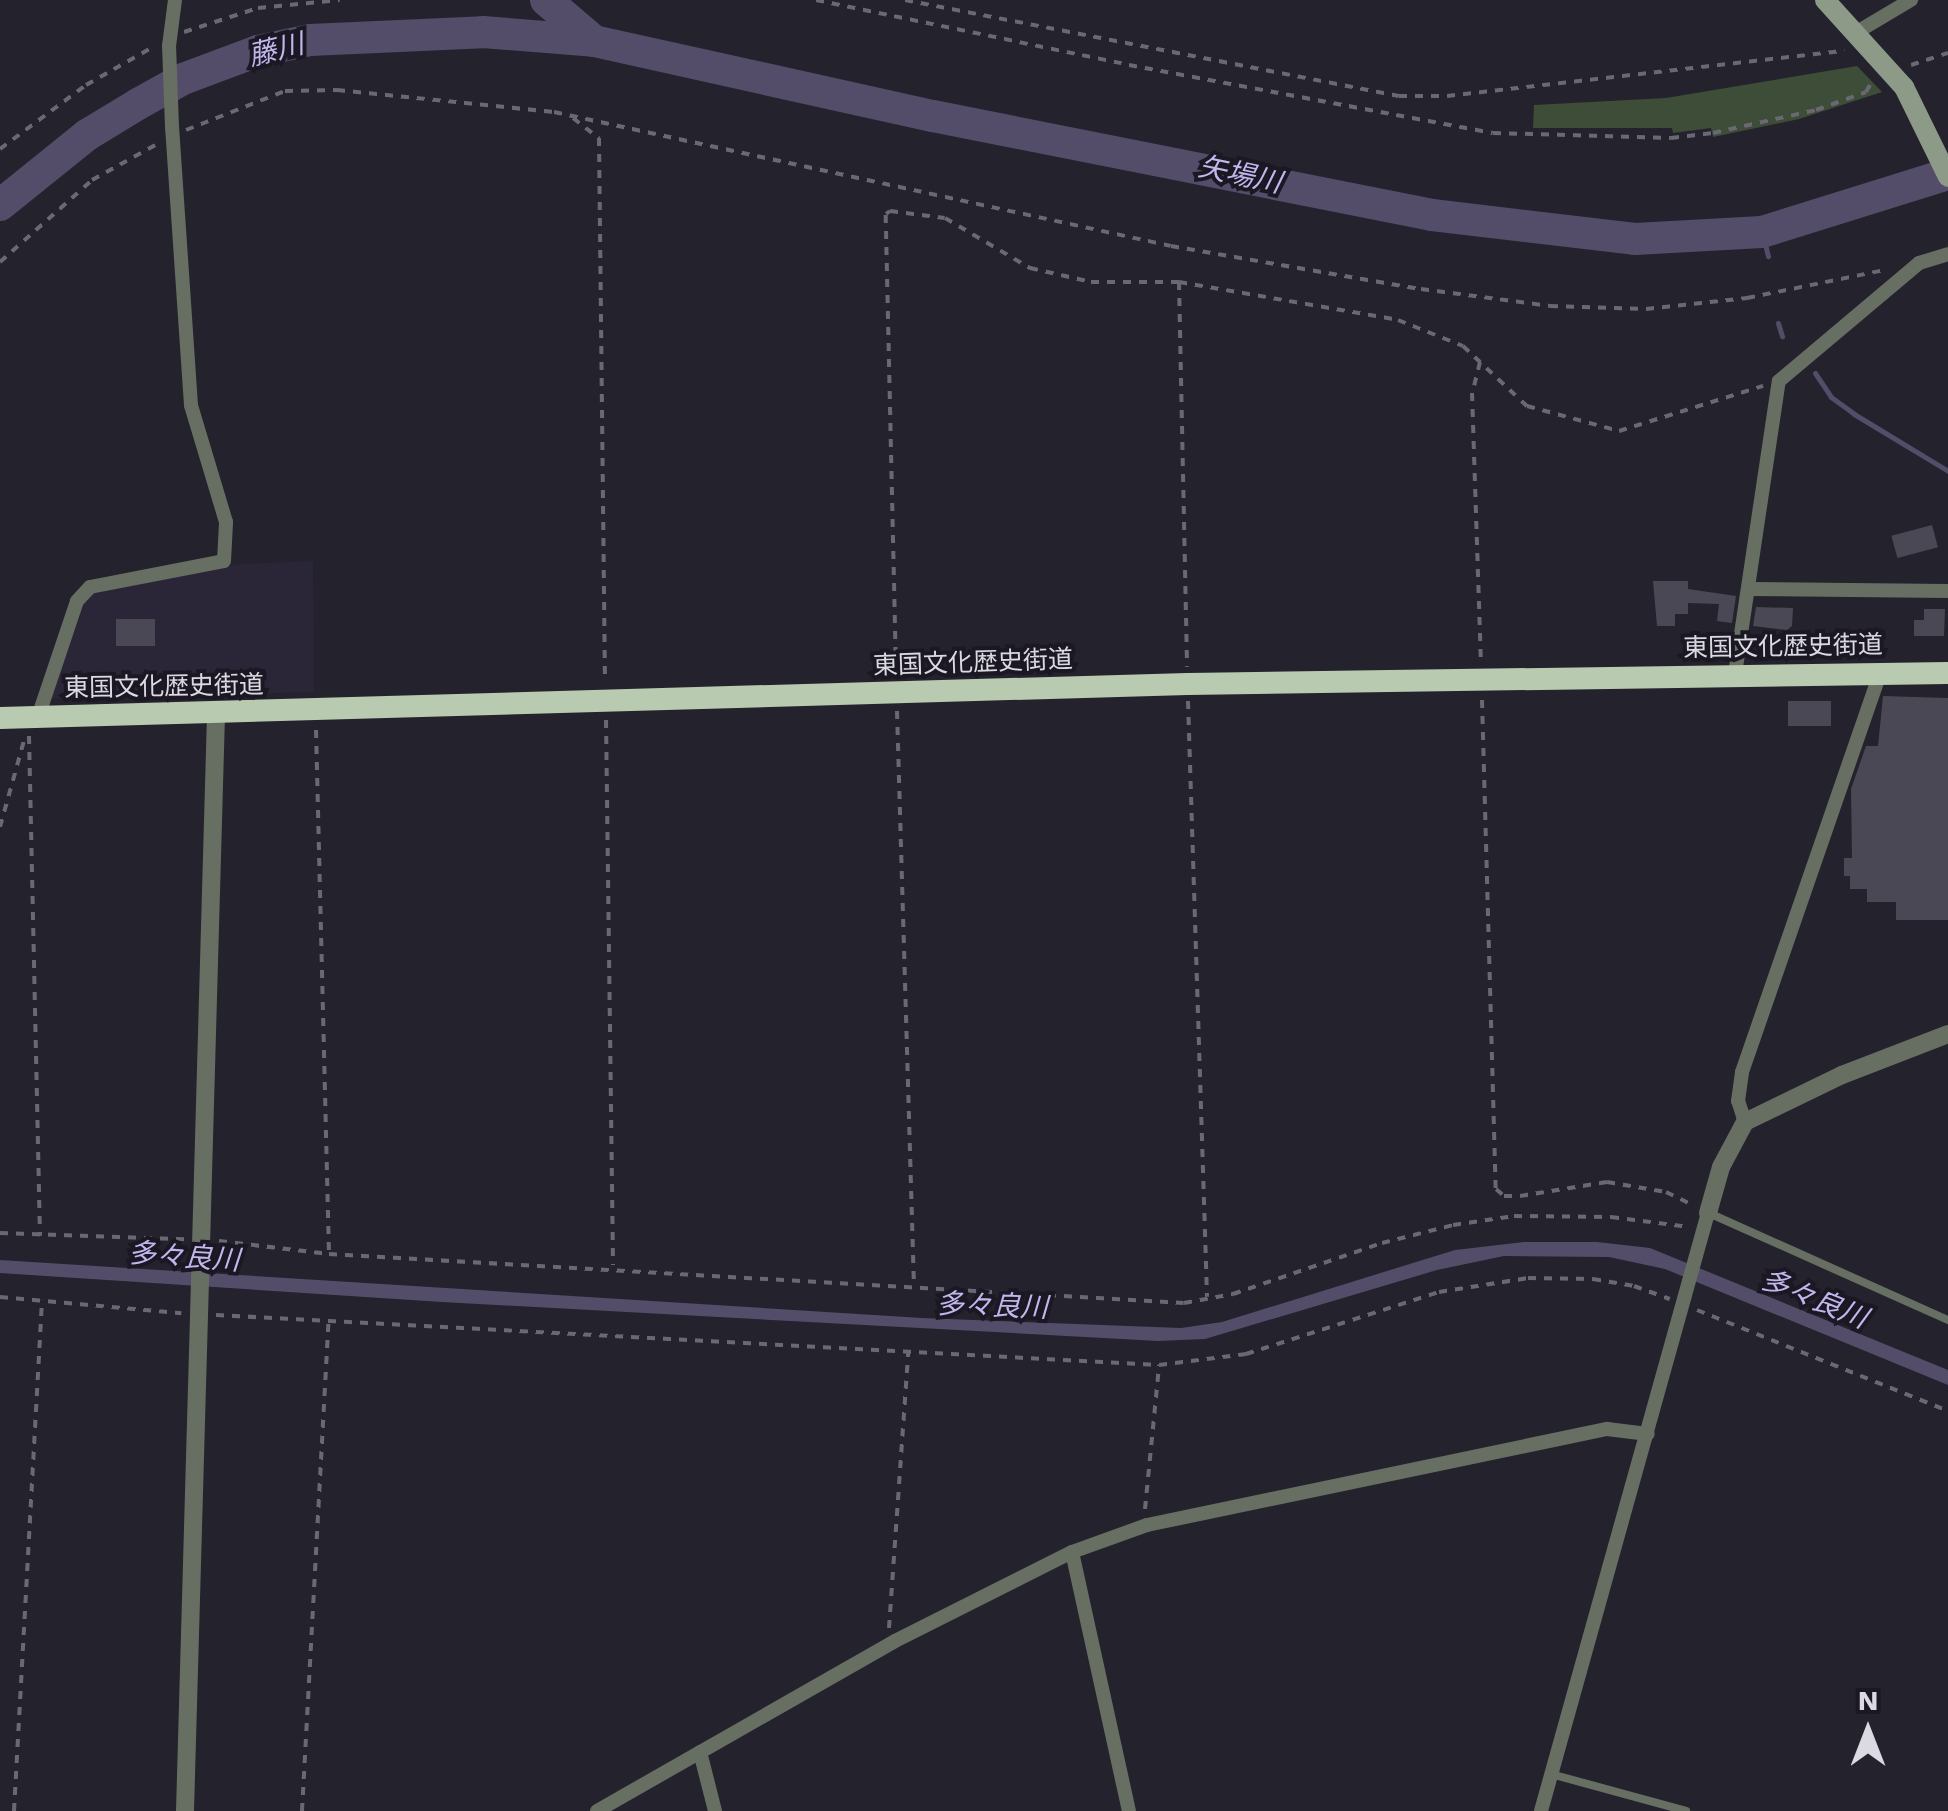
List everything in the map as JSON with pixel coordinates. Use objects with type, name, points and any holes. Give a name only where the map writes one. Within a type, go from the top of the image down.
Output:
[{"type":"highway","name":"東国文化歴史街道","points":[[0,718],[1188,684],[1948,673]]},
{"type":"main road","points":[[1825,0],[1898,80],[1948,177]]},
{"type":"street","points":[[31,717],[77,601],[90,587],[224,561],[226,522],[192,405],[172,131],[169,46],[175,0]]},
{"type":"street","points":[[1862,38],[1911,0]]},
{"type":"street","points":[[1735,674],[1779,381],[1919,263],[1948,254]]},
{"type":"street","points":[[1748,589],[1948,592]]},
{"type":"street","points":[[1745,1122],[1738,1101],[1742,1072],[1880,672]]},
{"type":"street","points":[[185,1811],[216,713]]},
{"type":"street","points":[[1541,1811],[1720,1167],[1745,1122],[1827,1082],[1948,1034]]},
{"type":"street","points":[[597,1811],[894,1642],[1072,1552],[1144,1526],[1607,1429],[1648,1434]]},
{"type":"street","points":[[1072,1552],[1129,1811]]},
{"type":"street","points":[[700,1752],[715,1811]]},
{"type":"lane","points":[[1702,1227],[1948,1320]]},
{"type":"lane","points":[[1551,1774],[1686,1811]]},
{"type":"path","points":[[816,0],[1411,120],[1512,134],[1671,138],[1713,133],[1816,110],[1866,92],[1872,82]]},
{"type":"path","points":[[906,0],[1398,96],[1447,96],[1778,61],[1862,38]]},
{"type":"path","points":[[1898,80],[1948,52]]},
{"type":"path","points":[[0,262],[92,180],[172,131],[284,91],[440,98],[570,115],[1171,246],[1421,289],[1550,306],[1646,308],[1747,298],[1919,263]]},
{"type":"path","points":[[570,115],[600,138],[613,1265]]},
{"type":"path","points":[[914,1286],[886,214],[945,218],[974,231],[1030,268],[1091,282],[1179,282],[1372,313],[1430,330],[1463,346],[1527,406],[1619,432],[1779,381]]},
{"type":"path","points":[[1179,282],[1207,1297]]},
{"type":"path","points":[[1480,362],[1472,393],[1496,1189],[1504,1196],[1520,1196],[1607,1182],[1666,1192],[1702,1227]]},
{"type":"path","points":[[315,710],[329,1254]]},
{"type":"path","points":[[0,827],[31,717]]},
{"type":"path","points":[[31,717],[40,1236]]},
{"type":"path","points":[[0,1233],[200,1241],[329,1254],[1184,1303],[1232,1294],[1382,1243],[1499,1218],[1610,1217],[1702,1227]]},
{"type":"path","points":[[0,1297],[1159,1365],[1246,1354],[1439,1292],[1528,1278],[1593,1278],[1683,1301],[1948,1411]]},
{"type":"path","points":[[14,1811],[42,1300]]},
{"type":"path","points":[[302,1811],[329,1319]]},
{"type":"path","points":[[894,1642],[889,1630],[908,1352]]},
{"type":"path","points":[[1144,1526],[1159,1365]]},
{"type":"shaded area","points":[[313,561],[314,692],[50,699],[85,602],[93,593],[241,564]]},
{"type":"shaded area","points":[[1524,1242],[1597,1242],[1650,1248],[1948,1370],[1948,1385],[1665,1269],[1609,1257],[1504,1256],[1437,1270],[1205,1339],[1158,1341],[442,1302],[0,1273],[0,1260],[922,1318],[1181,1328],[1222,1322],[1455,1250]]},
{"type":"green space","points":[[1857,66],[1882,92],[1799,119],[1713,137],[1711,128],[1673,133],[1672,128],[1533,128],[1534,105],[1666,98]]},
{"type":"building","points":[[1932,525],[1938,547],[1897,558],[1891,536]]},
{"type":"building","points":[[1653,581],[1688,581],[1688,589],[1736,596],[1732,623],[1717,621],[1719,604],[1688,603],[1688,614],[1675,614],[1675,626],[1657,626]]},
{"type":"building","points":[[1756,607],[1793,608],[1792,626],[1787,630],[1753,626]]},
{"type":"building","points":[[1924,609],[1945,609],[1944,636],[1914,636],[1914,620],[1924,620]]},
{"type":"building","points":[[116,619],[155,619],[155,646],[116,646]]},
{"type":"building","points":[[1883,696],[1948,698],[1948,920],[1896,920],[1896,902],[1867,902],[1867,889],[1850,889],[1850,876],[1844,876],[1844,858],[1852,858],[1851,789],[1866,746],[1878,746]]},
{"type":"building","points":[[1788,701],[1831,701],[1831,726],[1788,726]]},
{"type":"waterway","name":"矢場川","points":[[546,0],[594,41],[933,116],[1432,215],[1635,239],[1762,232],[1948,174]]},
{"type":"waterway","name":"藤川","points":[[0,205],[87,135],[138,104],[183,79],[258,51],[310,40],[483,32],[594,41]]},
{"type":"waterway","points":[[1762,232],[1768,256]]},
{"type":"waterway","points":[[1778,323],[1782,336]]},
{"type":"waterway","points":[[1815,373],[1831,397],[1854,414],[1948,471]]},
{"type":"water label","name":"多々良川","points":[[184,1257]]},
{"type":"water label","name":"多々良川","points":[[1814,1299]]},
{"type":"water label","name":"多々良川","points":[[992,1306]]}]
